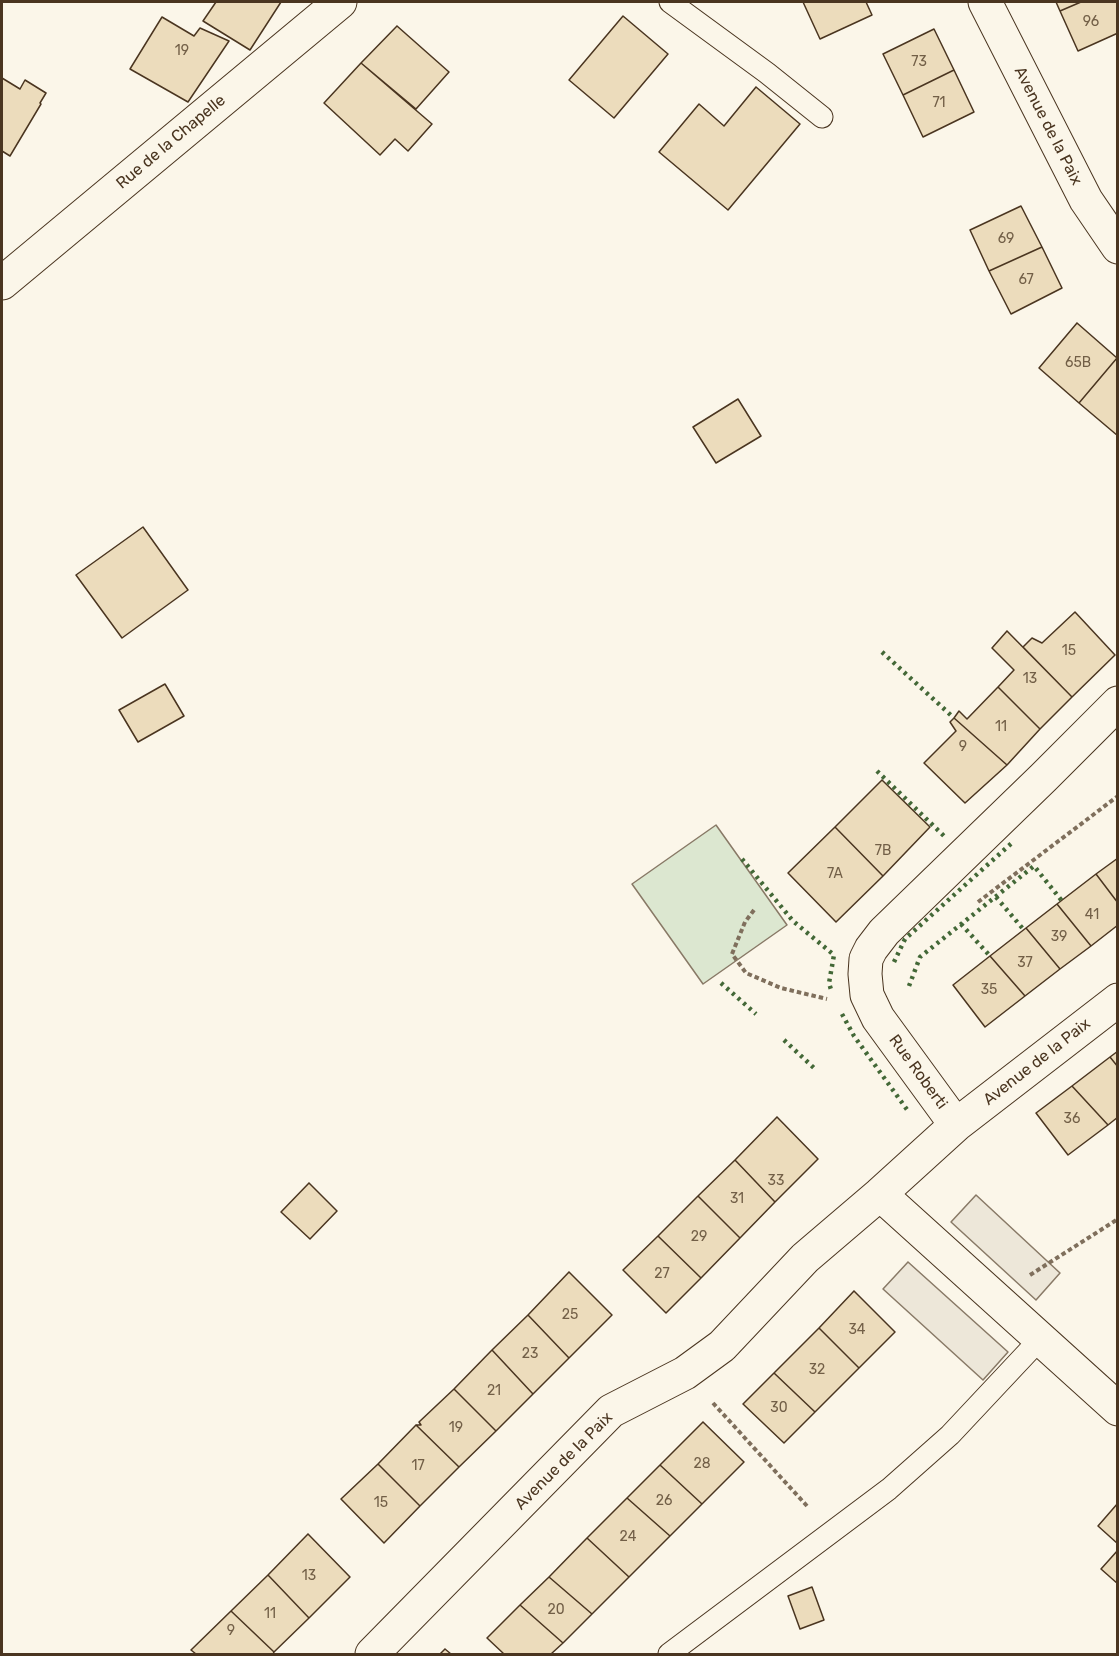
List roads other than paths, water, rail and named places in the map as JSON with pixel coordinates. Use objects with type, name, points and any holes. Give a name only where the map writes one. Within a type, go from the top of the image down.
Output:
[{"type":"street","name":"Rue de la Chapelle","points":[[2,283],[340,2]]},
{"type":"street","name":"Avenue de la Paix","points":[[985,2],[1086,200],[1118,247]]},
{"type":"street","name":"Rue Roberti","points":[[880,1194],[956,1125],[878,1018],[867,996],[866,959],[884,932],[1118,703]]},
{"type":"street","name":"Avenue de la Paix","points":[[956,1125],[1118,1000]]},
{"type":"street","name":"Avenue de la Paix","points":[[372,1654],[611,1411],[685,1373],[722,1346],[805,1258],[880,1194]]},
{"type":"street","points":[[880,1194],[1118,1409]]},
{"type":"lane","points":[[670,2],[767,73],[822,117]]},
{"type":"lane","points":[[669,1654],[889,1489],[950,1435],[1041,1338]]}]
